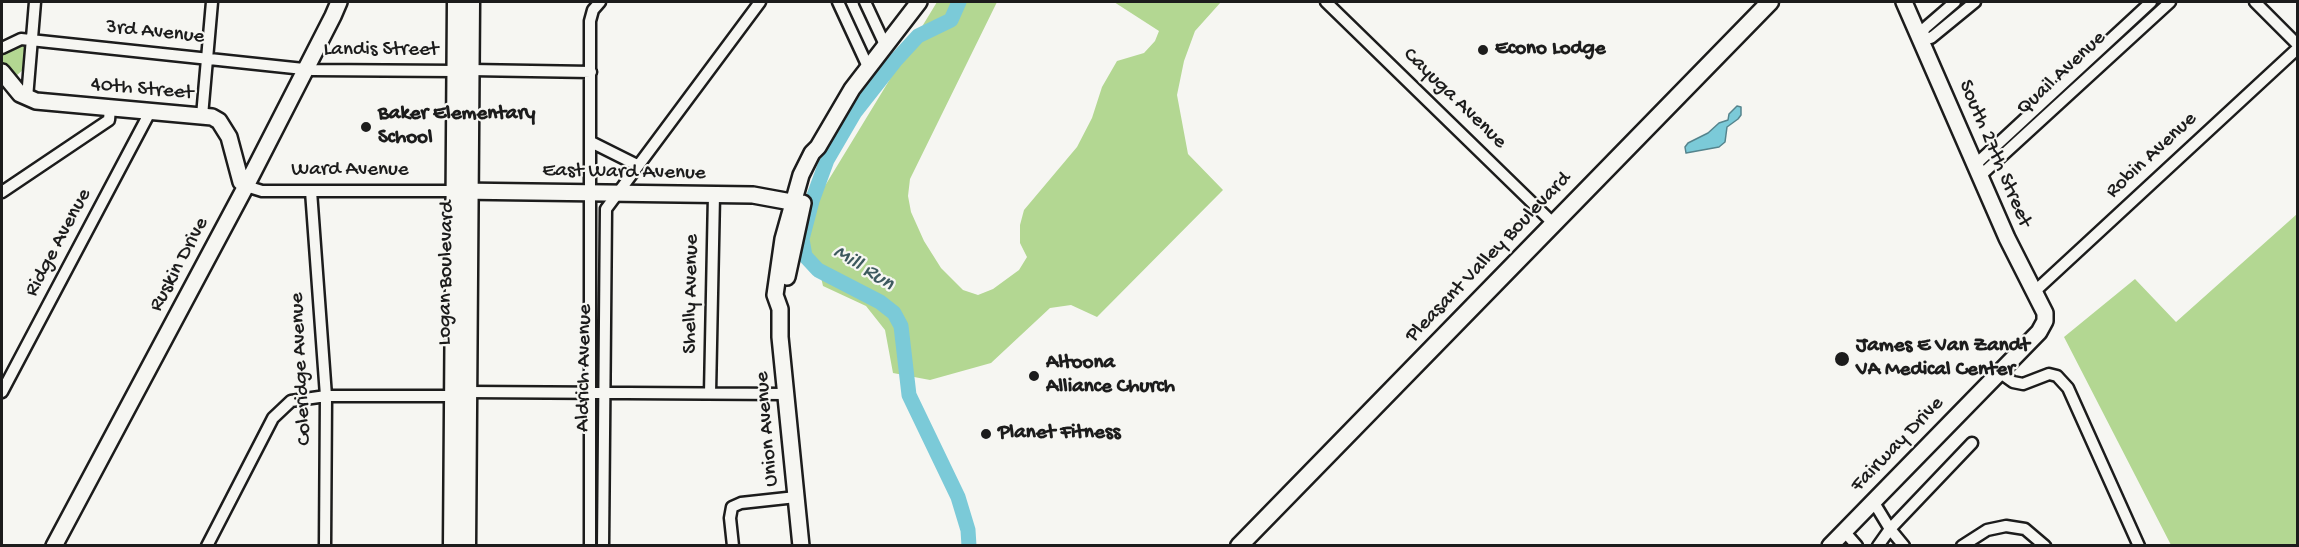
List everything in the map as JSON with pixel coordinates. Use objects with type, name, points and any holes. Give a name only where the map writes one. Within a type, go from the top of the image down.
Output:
[{"type":"main road","name":"Logan Boulevard","points":[[452,546],[461,394],[463,191],[463,70],[456,2]]},
{"type":"main road","name":"Logan Boulevard","points":[[463,70],[471,2]]},
{"type":"main road","name":"Pleasant Valley Boulevard","points":[[1239,546],[1770,2]]},
{"type":"main road","name":"Logan Boulevard","points":[[461,394],[467,546]]},
{"type":"street","points":[[27,98],[35,2]]},
{"type":"street","points":[[202,116],[212,2]]},
{"type":"street","name":"Ruskin Drive","points":[[54,546],[246,186],[339,2]]},
{"type":"street","name":"Aldrich Avenue","points":[[590,546],[590,21],[593,10],[600,2]]},
{"type":"street","name":"Aldrich Avenue","points":[[603,546],[606,208],[760,2]]},
{"type":"street","points":[[838,2],[868,69]]},
{"type":"street","points":[[865,2],[886,47]]},
{"type":"street","name":"Union Avenue","points":[[801,546],[780,337],[780,309],[775,295],[777,275],[797,203],[801,176],[812,153],[818,147],[841,105],[919,2]]},
{"type":"street","name":"Cayuga Avenue","points":[[1326,2],[1554,224]]},
{"type":"street","name":"South 27th Street","points":[[1904,2],[2033,293],[2045,313],[2045,321]]},
{"type":"street","points":[[1955,2],[1925,28],[1920,37],[1931,38],[1975,2]]},
{"type":"street","name":"Quail Avenue","points":[[1978,170],[2151,2]]},
{"type":"street","name":"Quail Avenue","points":[[1978,170],[2170,2]]},
{"type":"street","points":[[2255,2],[2298,46]]},
{"type":"street","points":[[2131,21],[2139,30]]},
{"type":"street","name":"3rd Avenue","points":[[2,48],[21,39],[306,69]]},
{"type":"street","name":"Robin Avenue","points":[[2033,293],[2298,46]]},
{"type":"street","name":"Landis Street","points":[[306,69],[591,72]]},
{"type":"street","points":[[2,72],[14,88],[27,98]]},
{"type":"street","name":"40th Street","points":[[27,98],[48,103],[212,117],[225,128],[242,182],[246,186]]},
{"type":"street","points":[[2,192],[109,120],[110,108]]},
{"type":"street","name":"Ridge Avenue","points":[[2,386],[29,342],[150,112]]},
{"type":"street","points":[[591,142],[637,165]]},
{"type":"street","name":"Ward Avenue","points":[[246,186],[262,191],[463,191]]},
{"type":"street","name":"Coleridge Avenue","points":[[310,191],[326,396],[325,546]]},
{"type":"street","name":"East Ward Avenue","points":[[463,191],[753,195],[797,203]]},
{"type":"street","name":"Shelly Avenue","points":[[710,393],[714,195]]},
{"type":"street","name":"Fairway Drive","points":[[1830,546],[2039,332],[2045,321]]},
{"type":"street","points":[[1999,372],[2013,382],[2023,384],[2049,374],[2057,376],[2068,388],[2139,546]]},
{"type":"street","points":[[207,546],[273,418],[291,401],[326,396],[591,392],[786,394]]},
{"type":"street","points":[[1878,546],[1890,529],[1972,443]]},
{"type":"street","points":[[733,546],[730,518],[732,507],[741,503],[796,497]]},
{"type":"street","points":[[1873,501],[1890,529],[1904,546]]},
{"type":"street","points":[[1963,545],[1987,530],[2006,526],[2025,529],[2044,546]]},
{"type":"street","points":[[1844,531],[1857,546]]},
{"type":"green space","points":[[937,2],[997,2],[910,179],[908,196],[911,212],[924,241],[941,268],[963,290],[978,295],[993,289],[1019,270],[1027,257],[1020,243],[1020,225],[1024,210],[1077,147],[1092,118],[1102,87],[1117,61],[1144,53],[1155,41],[1159,31],[1114,2],[1221,2],[1195,31],[1184,61],[1177,95],[1188,154],[1223,190],[1097,317],[1071,305],[1050,308],[991,363],[930,380],[893,373],[885,330],[866,306],[823,286],[818,264],[807,248],[807,237],[809,212]]},
{"type":"green space","points":[[21,43],[26,45],[24,69],[16,76],[8,73],[2,63],[2,52]]},
{"type":"green space","points":[[2297,214],[2297,545],[2171,545],[2064,337],[2135,279],[2176,322]]},
{"type":"water","points":[[1737,106],[1741,107],[1741,115],[1727,127],[1725,142],[1719,147],[1686,153],[1685,147],[1688,143],[1708,133],[1719,123],[1728,120],[1729,114]]},
{"type":"waterway","name":"Mill Run","points":[[959,2],[951,20],[918,36],[855,112],[827,160],[812,201],[802,239],[805,256],[818,270],[880,302],[894,313],[901,326],[909,395],[958,497],[968,530],[969,546]]},
{"type":"place","name":"Econo Lodge","points":[[1483,50]]},
{"type":"place","name":"Baker Elementary School","points":[[366,127]]},
{"type":"place","name":"James E Van Zandt VA Medical Center","points":[[1842,359]]},
{"type":"place","name":"Altoona Alliance Church","points":[[1034,376]]},
{"type":"place","name":"Planet Fitness","points":[[986,434]]}]
